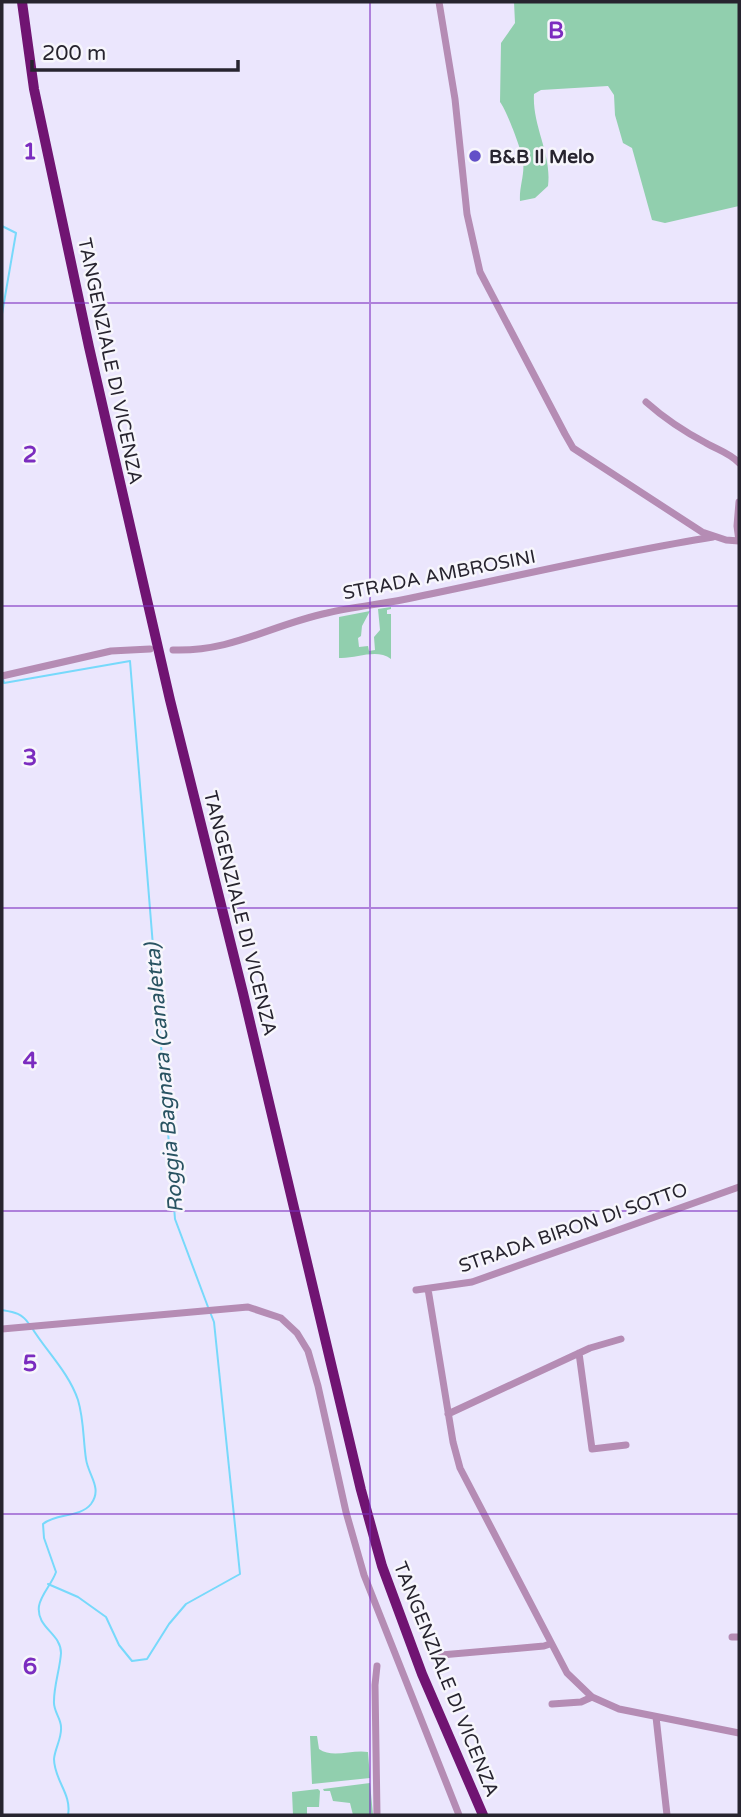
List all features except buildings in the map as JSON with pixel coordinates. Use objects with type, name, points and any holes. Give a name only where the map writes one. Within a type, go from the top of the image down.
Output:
[{"type":"highway","name":"TANGENZIALE DI VICENZA","points":[[22,2],[34,89],[95,372],[170,700],[243,993],[360,1490],[382,1566],[422,1674],[483,1815]]},
{"type":"street","points":[[439,2],[455,99],[467,214],[480,272],[573,448],[713,537],[739,541],[739,502]]},
{"type":"street","points":[[646,402],[659,414],[739,463]]},
{"type":"street","name":"STRADA AMBROSINI","points":[[173,650],[214,648],[239,642],[294,620],[713,537]]},
{"type":"street","points":[[2,676],[111,651],[150,649]]},
{"type":"street","name":"STRADA BIRON DI SOTTO","points":[[416,1290],[472,1282],[739,1187]]},
{"type":"street","points":[[428,1289],[448,1414],[460,1468],[567,1673],[592,1697],[619,1709],[739,1734]]},
{"type":"street","points":[[2,1329],[248,1307],[281,1318],[297,1333],[308,1351],[318,1385],[346,1512],[364,1575],[458,1815]]},
{"type":"street","points":[[448,1414],[579,1353],[621,1339]]},
{"type":"street","points":[[579,1353],[592,1449],[626,1445]]},
{"type":"street","points":[[441,1655],[550,1644]]},
{"type":"street","points":[[377,1666],[377,1815]]},
{"type":"street","points":[[552,1704],[581,1702],[592,1697]]},
{"type":"street","points":[[656,1717],[667,1815]]},
{"type":"green space","points":[[514,2],[739,2],[739,206],[665,223],[652,220],[632,148],[623,143],[615,115],[614,95],[608,86],[541,90],[534,94],[536,117],[547,163],[548,186],[535,198],[520,201],[522,156],[500,102],[501,43],[515,23]]},
{"type":"green space","points":[[391,607],[387,614],[391,614],[391,659],[379,654],[339,658],[339,617],[370,611],[358,638],[359,647],[368,646],[369,651],[375,650],[374,637],[380,630],[378,609]]},
{"type":"green space","points":[[310,1736],[317,1736],[319,1749],[324,1752],[368,1752],[370,1778],[312,1784]]},
{"type":"green space","points":[[370,1783],[373,1815],[353,1815],[350,1803],[333,1801],[330,1791],[323,1789]]},
{"type":"green space","points":[[318,1789],[319,1807],[307,1807],[307,1815],[293,1815],[292,1792]]},
{"type":"waterway","name":"Roggia Bagnara (canaletta)","points":[[2,226],[16,233],[2,314]]},
{"type":"waterway","name":"Roggia Bagnara (canaletta)","points":[[3,679],[4,683],[130,661],[175,1219],[208,1307]]},
{"type":"waterway","points":[[2,1310],[21,1315],[29,1324]]},
{"type":"waterway","name":"Roggia Bagnara (canaletta)","points":[[48,1584],[78,1597],[106,1617],[119,1645],[132,1661],[147,1659],[169,1624],[186,1604],[240,1574],[214,1322],[210,1312]]},
{"type":"waterway","points":[[32,1328],[63,1372],[78,1400],[87,1465],[96,1492],[91,1504],[86,1508],[43,1524],[44,1538],[56,1572],[40,1602],[39,1614],[60,1646],[54,1701],[61,1731],[54,1759],[68,1800],[68,1815]]},
{"type":"place","name":"B&B Il Melo","points":[[475,156]]}]
